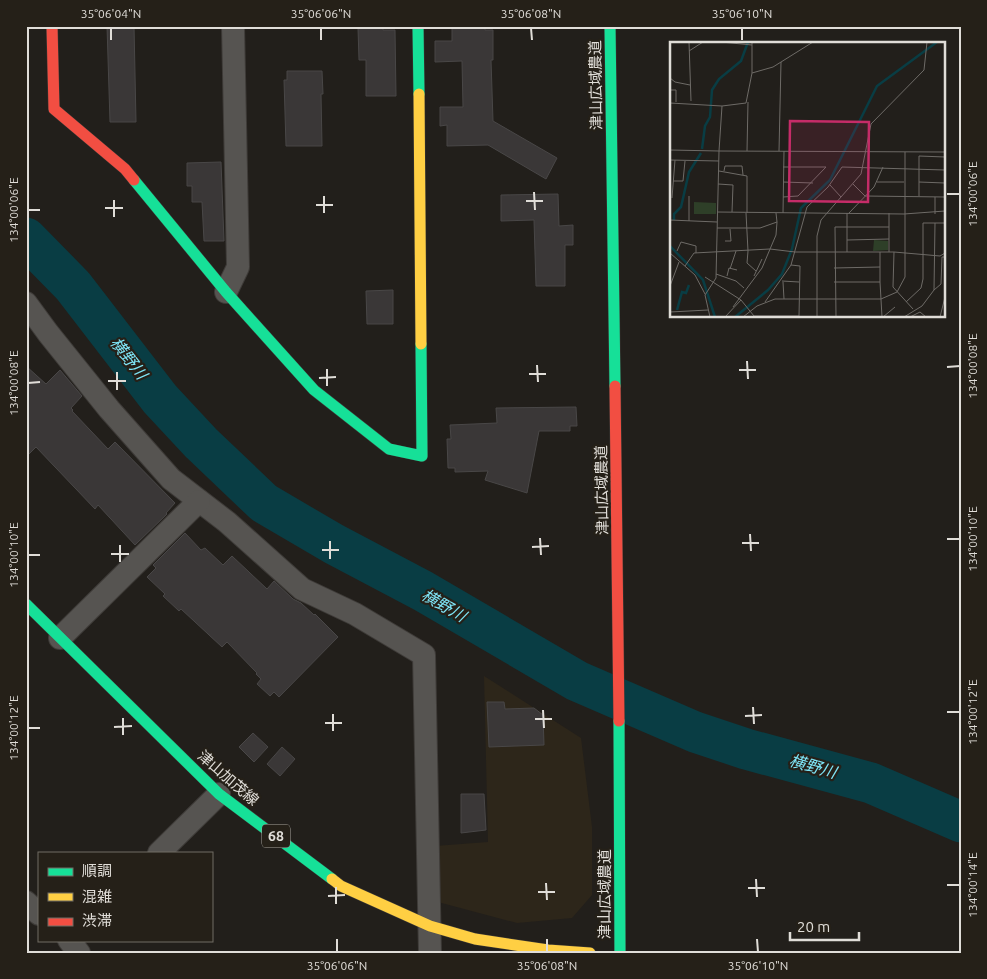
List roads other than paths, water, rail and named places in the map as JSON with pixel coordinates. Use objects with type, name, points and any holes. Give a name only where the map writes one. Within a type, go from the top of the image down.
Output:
[{"type":"street","points":[[52,26],[54,109],[125,169],[226,292],[314,390],[389,449],[422,456],[418,26]]},
{"type":"street","points":[[226,292],[238,267],[234,26]]},
{"type":"street","name":"津山広域農道","points":[[610,26],[620,787],[620,953]]},
{"type":"street","points":[[26,303],[108,409],[171,479],[227,522],[302,588],[355,614],[424,654],[430,953]]},
{"type":"street","points":[[60,638],[199,501]]},
{"type":"street","name":"津山加茂線","points":[[26,604],[219,794],[341,886],[430,926],[475,939],[548,950],[590,953]]},
{"type":"street","points":[[160,852],[219,794]]},
{"type":"street","points":[[26,902],[38,913]]},
{"type":"street","points":[[71,942],[79,953]]},
{"type":"waterway","name":"横野川","points":[[26,238],[73,286],[160,399],[201,443],[264,503],[334,544],[423,591],[577,681],[695,732],[746,749],[871,783],[961,822]]}]
